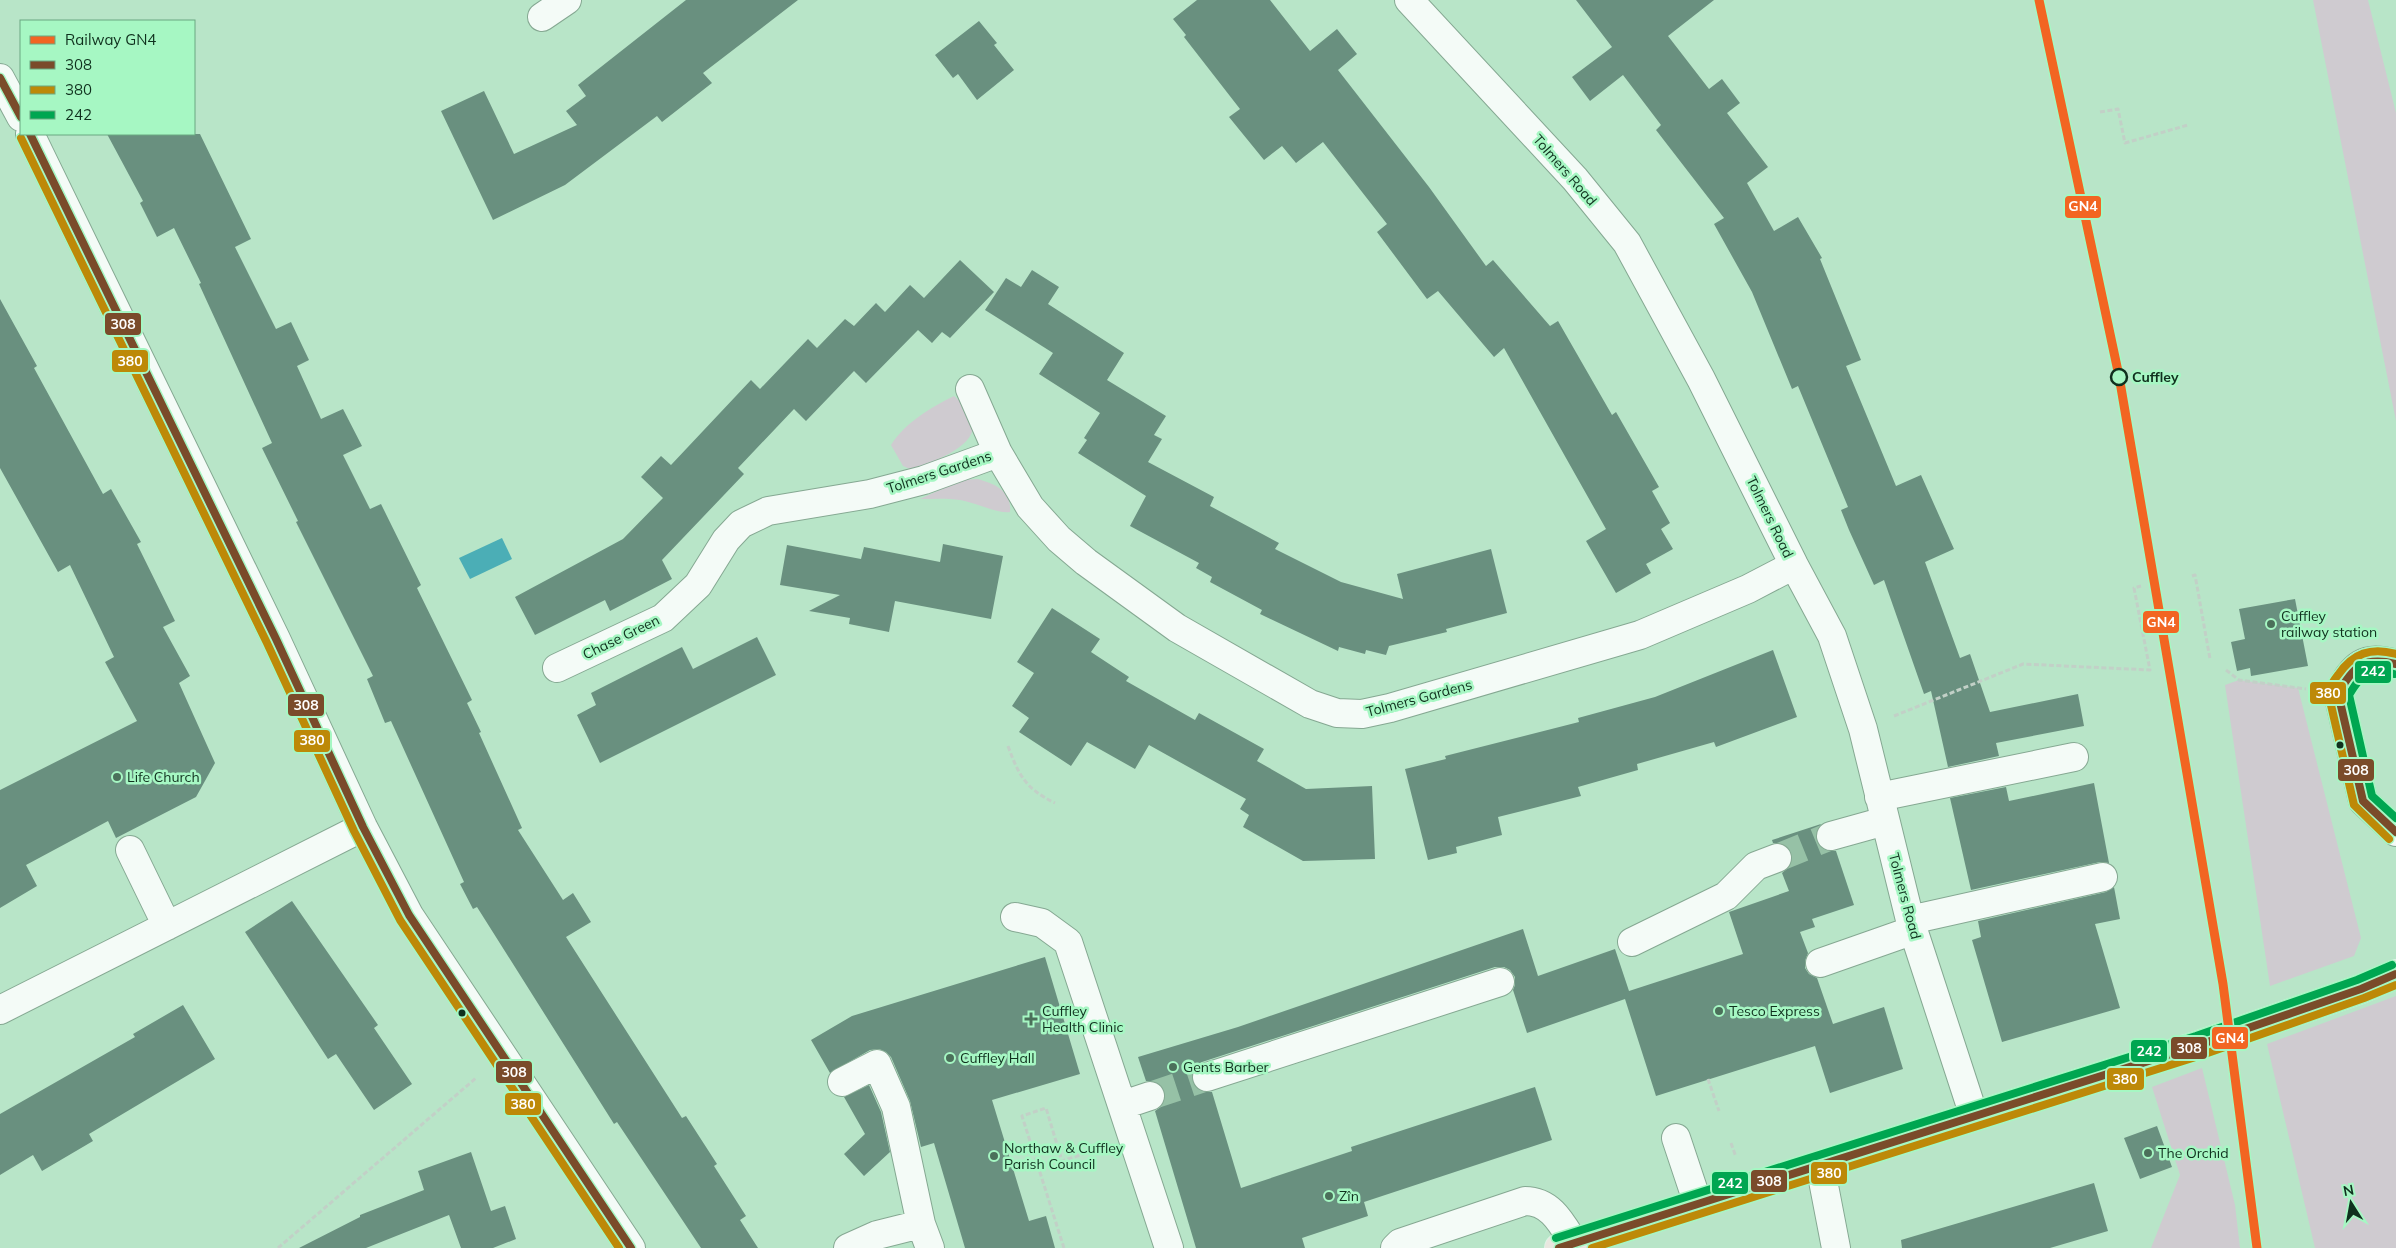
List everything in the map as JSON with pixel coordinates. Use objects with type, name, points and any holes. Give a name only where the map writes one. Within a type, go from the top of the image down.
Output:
[{"type":"main road","points":[[1567,1246],[2208,1042],[2352,992],[2396,974]]},
{"type":"street","points":[[542,17],[567,0]]},
{"type":"street","name":"Tolmers Road","points":[[1409,0],[1575,179],[1627,243],[1702,379],[1794,565],[1832,636],[1863,728],[1912,925],[1974,1116]]},
{"type":"street","points":[[0,78],[20,115]]},
{"type":"street","points":[[30,135],[272,630],[363,827],[409,915],[631,1248]]},
{"type":"street","name":"Tolmers Gardens","points":[[970,389],[998,453],[1030,507],[1059,539],[1086,562],[1177,628],[1310,704],[1337,713],[1362,714],[1390,708],[1640,635],[1748,589],[1794,565]]},
{"type":"street","name":"Tolmers Gardens","points":[[820,502],[870,494],[924,480],[998,453]]},
{"type":"street","name":"Chase Green","points":[[557,668],[663,618],[698,585],[726,540],[741,524],[768,511],[820,502]]},
{"type":"street","points":[[2396,664],[2385,660],[2367,661],[2354,667],[2338,693],[2364,801],[2396,832]]},
{"type":"street","points":[[1831,836],[1882,809],[2074,757]]},
{"type":"street","points":[[0,1010],[363,827]]},
{"type":"street","points":[[130,850],[167,926]]},
{"type":"street","points":[[1632,942],[1726,896],[1756,866],[1777,858]]},
{"type":"street","points":[[1820,963],[1912,925],[2103,877]]},
{"type":"street","points":[[1014,917],[1042,923],[1068,942],[1169,1248]]},
{"type":"street","points":[[1207,1077],[1500,982]]},
{"type":"street","points":[[842,1082],[877,1064],[896,1107],[925,1236],[877,1234],[848,1248]]},
{"type":"street","points":[[1123,1105],[1150,1096]]},
{"type":"street","points":[[1676,1138],[1698,1204]]},
{"type":"street","points":[[1820,1165],[1836,1248]]},
{"type":"street","points":[[1394,1248],[1400,1243],[1525,1201],[1534,1201],[1547,1207],[1558,1217],[1567,1246]]},
{"type":"path","points":[[2100,112],[2118,109],[2125,143],[2188,124]]},
{"type":"path","points":[[2192,576],[2195,575],[2210,659]]},
{"type":"path","points":[[1863,728],[2022,664],[2150,670],[2134,588],[2141,586]]},
{"type":"path","points":[[1008,746],[1015,766],[1027,786],[1037,795],[1055,803]]},
{"type":"path","points":[[278,1248],[503,1055]]},
{"type":"path","points":[[1708,1079],[1720,1111]]},
{"type":"path","points":[[1064,1248],[1022,1116],[1046,1108],[1062,1161],[1134,1138]]},
{"type":"shaded area","points":[[2313,0],[2368,0],[2396,113],[2396,421]]},
{"type":"shaded area","points":[[954,396],[967,408],[973,422],[972,432],[966,442],[945,456],[912,470],[903,466],[891,445],[904,429],[919,416]]},
{"type":"shaded area","points":[[978,479],[1001,489],[1008,499],[1010,512],[999,511],[960,500],[920,499],[961,480]]},
{"type":"shaded area","points":[[2239,680],[2298,688],[2361,938],[2354,956],[2270,986],[2225,685]]},
{"type":"shaded area","points":[[2396,996],[2396,1248],[2315,1248],[2267,1044]]},
{"type":"shaded area","points":[[2202,1068],[2235,1205],[2240,1248],[2151,1248],[2180,1175],[2152,1087]]},
{"type":"water","points":[[502,538],[512,559],[470,579],[459,558]]},
{"type":"building","points":[[686,0],[798,0],[703,73],[712,83],[662,122],[657,116],[565,185],[493,220],[441,111],[484,91],[514,154],[577,125],[566,111],[586,96],[578,85]]},
{"type":"building","points":[[1197,0],[1270,0],[1310,51],[1337,29],[1357,54],[1338,70],[1429,187],[1486,266],[1493,260],[1550,326],[1558,321],[1612,415],[1616,412],[1659,487],[1652,491],[1670,523],[1661,529],[1673,549],[1646,564],[1651,573],[1616,593],[1586,541],[1606,529],[1504,348],[1494,357],[1438,291],[1427,299],[1377,232],[1387,224],[1323,142],[1296,163],[1282,146],[1264,160],[1229,117],[1240,109],[1184,37],[1186,35],[1173,19]]},
{"type":"building","points":[[1576,0],[1714,0],[1668,36],[1709,89],[1722,79],[1740,103],[1727,113],[1768,167],[1747,183],[1774,231],[1798,217],[1822,258],[1820,259],[1861,360],[1846,366],[1896,486],[1921,475],[1954,549],[1925,562],[1960,658],[1970,654],[1990,712],[2078,694],[2084,726],[1996,743],[1999,756],[1948,767],[1931,691],[1924,694],[1884,580],[1874,585],[1849,530],[1841,510],[1848,507],[1798,386],[1792,389],[1752,292],[1714,224],[1724,218],[1656,130],[1661,125],[1623,75],[1590,101],[1572,77],[1612,47]]},
{"type":"building","points":[[979,21],[997,43],[994,45],[1014,70],[977,100],[958,74],[953,78],[935,55]]},
{"type":"building","points":[[200,134],[251,239],[235,247],[276,329],[291,322],[309,360],[297,366],[321,419],[343,409],[362,446],[343,455],[370,509],[381,504],[421,585],[417,588],[472,700],[467,703],[522,828],[518,830],[563,900],[573,893],[591,922],[566,937],[682,1118],[686,1116],[717,1164],[714,1166],[746,1216],[740,1220],[758,1248],[701,1248],[617,1122],[614,1124],[477,907],[473,909],[460,884],[464,882],[391,721],[385,723],[367,679],[373,676],[296,522],[298,521],[262,448],[272,443],[199,284],[201,283],[174,228],[157,237],[140,203],[143,201],[108,135]]},
{"type":"building","points":[[960,260],[994,292],[950,338],[942,332],[932,343],[918,330],[866,383],[854,371],[806,421],[794,409],[738,468],[744,474],[662,560],[672,579],[610,611],[605,600],[535,635],[515,597],[623,539],[663,498],[641,477],[661,456],[671,465],[751,380],[760,389],[808,339],[817,348],[845,319],[854,326],[876,303],[885,312],[910,285],[924,298]]},
{"type":"building","points":[[1032,270],[1059,287],[1048,304],[1124,353],[1107,380],[1166,416],[1154,435],[1162,439],[1148,462],[1214,497],[1210,506],[1279,543],[1275,549],[1341,582],[1403,599],[1397,574],[1491,549],[1507,613],[1446,629],[1447,632],[1389,646],[1386,655],[1366,650],[1365,654],[1339,647],[1338,651],[1260,614],[1262,610],[1210,582],[1212,577],[1196,568],[1199,563],[1130,526],[1146,496],[1078,453],[1087,440],[1084,438],[1100,413],[1039,374],[1053,353],[985,310],[1006,278],[1021,287]]},
{"type":"building","points":[[0,299],[37,366],[34,368],[103,494],[111,489],[141,542],[137,544],[175,621],[163,627],[190,676],[179,683],[215,763],[196,797],[116,838],[108,821],[26,865],[37,886],[0,908],[0,790],[137,721],[105,662],[114,657],[70,565],[58,572],[0,468]]},
{"type":"building","points":[[943,544],[1003,556],[991,619],[895,601],[889,632],[849,624],[850,618],[809,611],[840,595],[780,585],[787,545],[861,559],[864,547],[940,562]]},
{"type":"building","name":"Cuffley railway station","points":[[2295,599],[2308,666],[2251,676],[2250,668],[2237,671],[2231,642],[2245,639],[2239,609]]},
{"type":"building","points":[[1052,608],[1100,639],[1091,652],[1129,677],[1126,681],[1195,720],[1199,713],[1264,749],[1257,761],[1306,789],[1372,786],[1375,859],[1303,861],[1243,827],[1249,815],[1240,809],[1246,799],[1149,745],[1135,769],[1087,742],[1071,766],[1019,732],[1029,718],[1012,706],[1034,673],[1017,662]]},
{"type":"building","points":[[757,637],[776,675],[600,763],[577,715],[596,705],[591,693],[682,647],[693,669]]},
{"type":"building","points":[[1773,650],[1797,717],[1716,747],[1714,742],[1637,764],[1638,770],[1578,787],[1581,796],[1498,817],[1502,835],[1456,847],[1457,853],[1428,860],[1405,769],[1446,759],[1445,756],[1579,722],[1578,718],[1655,697]]},
{"type":"building","points":[[2094,783],[2109,863],[2100,862],[1971,890],[1950,798],[2006,787],[2009,801]]},
{"type":"building","points":[[1821,824],[1816,832],[1816,841],[1820,847],[1827,851],[1836,851],[1854,905],[1812,919],[1815,927],[1800,932],[1808,953],[1805,968],[1809,974],[1817,978],[1833,1024],[1884,1007],[1903,1069],[1830,1093],[1815,1046],[1656,1096],[1625,999],[1527,1033],[1513,990],[1515,977],[1510,970],[1504,967],[1495,967],[1202,1062],[1196,1066],[1192,1073],[1192,1082],[1197,1089],[1203,1092],[1212,1092],[1241,1188],[1352,1151],[1351,1147],[1535,1087],[1552,1140],[1364,1202],[1368,1216],[1302,1238],[1305,1248],[1196,1248],[1155,1111],[1162,1106],[1165,1100],[1165,1092],[1160,1084],[1154,1081],[1146,1081],[1138,1057],[1238,1027],[1523,929],[1538,976],[1615,949],[1629,991],[1743,954],[1729,912],[1789,891],[1782,873],[1789,867],[1792,861],[1792,853],[1786,846],[1780,843],[1773,843],[1772,840]]},
{"type":"building","points":[[2114,887],[2120,919],[2095,924],[2120,1008],[2002,1042],[1972,940],[1981,937],[1978,921],[2106,892]]},
{"type":"building","points":[[292,901],[378,1025],[374,1028],[412,1084],[374,1110],[336,1054],[328,1059],[245,932]]},
{"type":"building","points":[[1045,957],[1080,1074],[992,1100],[1029,1221],[1046,1216],[1055,1248],[965,1248],[934,1143],[921,1147],[910,1101],[891,1057],[879,1049],[870,1050],[830,1073],[811,1040],[852,1016]]},
{"type":"building","points":[[183,1005],[215,1059],[89,1134],[93,1141],[42,1171],[33,1155],[0,1175],[0,1114],[135,1037],[133,1034]]},
{"type":"building","points":[[869,1085],[881,1112],[890,1152],[864,1176],[844,1154],[865,1134],[844,1097]]},
{"type":"building","points":[[2157,1126],[2172,1167],[2140,1179],[2124,1138]]},
{"type":"building","points":[[471,1152],[491,1211],[505,1206],[516,1239],[493,1248],[461,1248],[449,1215],[366,1248],[299,1248],[360,1217],[360,1215],[424,1190],[418,1171]]},
{"type":"building","points":[[2094,1183],[2108,1231],[2050,1248],[1902,1248],[1901,1240]]},
{"type":"tunnel","points":[[1777,858],[1831,836]]},
{"type":"tunnel","points":[[1150,1096],[1207,1077]]},
{"type":"rail line","name":"GN4","points":[[2039,0],[2119,376],[2223,984],[2257,1248]]},
{"type":"transit line","name":"308","points":[[0,78],[20,115]]},
{"type":"transit line","name":"308","points":[[30,135],[276,639],[363,827],[409,915],[631,1248]]},
{"type":"transit line","name":"380","points":[[21,138],[267,643],[354,831],[400,920],[619,1248]]},
{"type":"transit line","name":"380","points":[[2389,839],[2354,805],[2328,692],[2344,667],[2356,657],[2378,651],[2396,654]]},
{"type":"transit line","name":"308","points":[[2396,664],[2375,661],[2361,665],[2350,676],[2338,693],[2363,801],[2396,832]]},
{"type":"transit line","name":"242","points":[[2394,674],[2378,671],[2367,674],[2358,681],[2349,695],[2372,796],[2396,818]]},
{"type":"transit line","name":"242","points":[[1556,1238],[2196,1036],[2357,980],[2392,965]]},
{"type":"transit line","name":"308","points":[[1559,1248],[2199,1045],[2361,989],[2396,974]]},
{"type":"transit line","name":"380","points":[[1592,1248],[2202,1055],[2396,985]]},
{"type":"place","name":"Cuffley","points":[[2119,377]]},
{"type":"place","name":"Cuffley railway station","points":[[2271,624]]},
{"type":"place","name":"Life Church","points":[[117,777]]},
{"type":"place","name":"Tesco Express","points":[[1719,1011]]},
{"type":"place","name":"Cuffley Health Clinic","points":[[1031,1019]]},
{"type":"place","name":"Cuffley Hall","points":[[950,1058]]},
{"type":"place","name":"Gents Barber","points":[[1173,1067]]},
{"type":"place","name":"The Orchid","points":[[2148,1153]]},
{"type":"place","name":"Northaw & Cuffley Parish Council","points":[[994,1156]]},
{"type":"place","name":"Zîn","points":[[1329,1196]]}]
